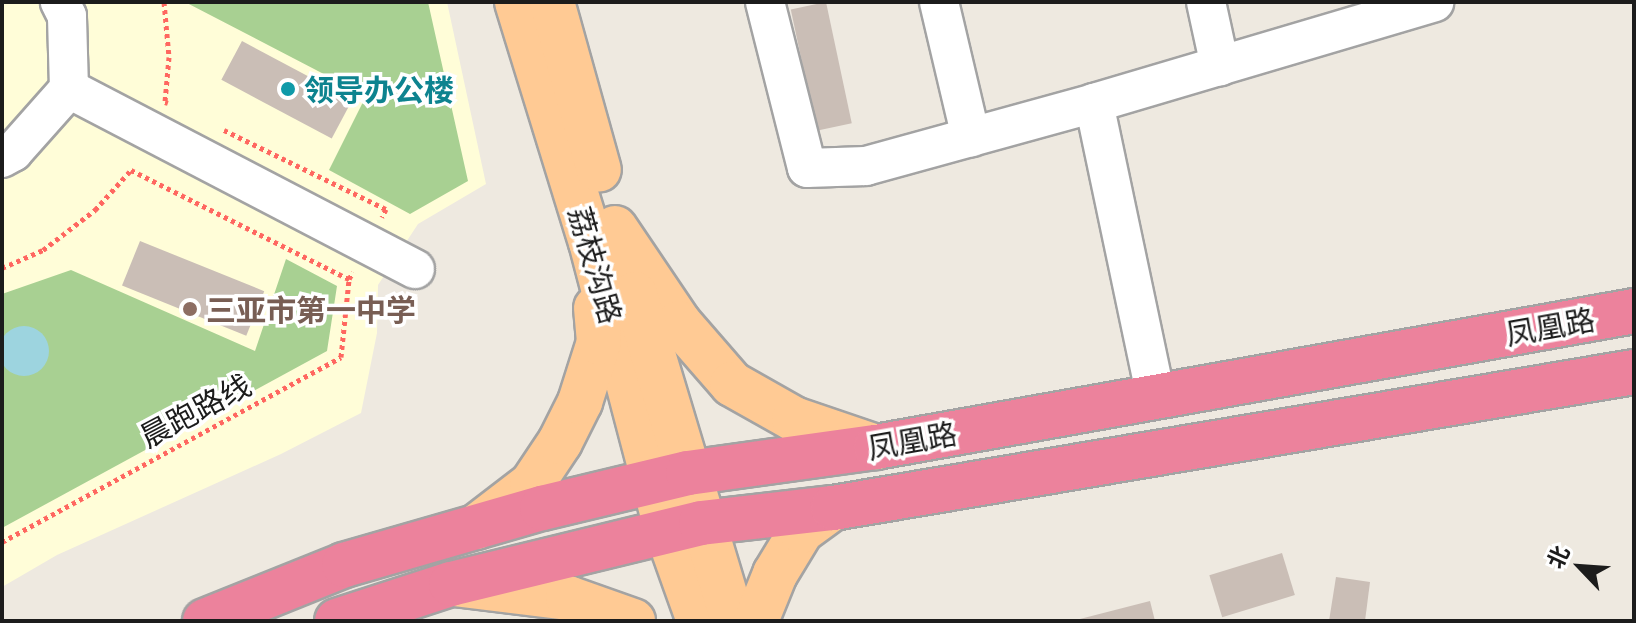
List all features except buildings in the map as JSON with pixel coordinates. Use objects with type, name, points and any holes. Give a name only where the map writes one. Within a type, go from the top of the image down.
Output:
[{"type":"highway","name":"凤凰路","points":[[205,621],[344,565],[671,477],[876,447],[1634,311]]},
{"type":"highway","name":"凤凰路","points":[[337,621],[451,584],[684,527],[833,508],[1634,372]]},
{"type":"main road","name":"荔枝沟路","points":[[517,2],[603,235]]},
{"type":"main road","name":"荔枝沟路","points":[[552,2],[603,235],[684,527]]},
{"type":"main road","points":[[603,235],[732,384],[794,419],[876,447]]},
{"type":"main road","points":[[476,527],[532,484],[560,442],[580,402],[599,342],[603,235]]},
{"type":"main road","points":[[756,621],[775,574],[801,531],[833,508]]},
{"type":"main road","points":[[684,527],[699,621]]},
{"type":"main road","points":[[684,527],[733,621]]},
{"type":"main road","points":[[451,584],[568,598],[633,621]]},
{"type":"street","points":[[2,158],[13,152],[69,89],[67,16],[60,2]]},
{"type":"street","points":[[765,2],[807,168],[866,166],[1094,103],[1434,2]]},
{"type":"street","points":[[939,2],[971,137]]},
{"type":"street","points":[[1206,2],[1220,66]]},
{"type":"street","points":[[69,89],[415,269]]},
{"type":"street","points":[[1094,103],[1156,397]]},
{"type":"path","points":[[164,2],[169,57],[165,102],[179,108]]},
{"type":"path","points":[[2,268],[53,242],[95,210],[131,170],[349,279],[386,209],[221,128]]},
{"type":"path","name":"晨跑路线","points":[[2,542],[341,357],[349,279]]},
{"type":"shaded area","name":"三亚市第一中学","points":[[2,2],[447,2],[486,184],[418,224],[378,285],[377,333],[361,413],[281,454],[57,555],[2,587]]},
{"type":"green space","points":[[185,2],[428,2],[468,181],[410,214],[329,170],[366,96]]},
{"type":"green space","points":[[286,259],[337,286],[327,351],[2,528],[2,294],[71,270],[255,351]]},
{"type":"water","points":[[24,326],[42,333],[49,351],[42,369],[24,376],[6,369],[-1,351],[6,333]]},
{"type":"place","name":"领导办公楼","points":[[288,89]]},
{"type":"place","name":"三亚市第一中学","points":[[190,309]]}]
